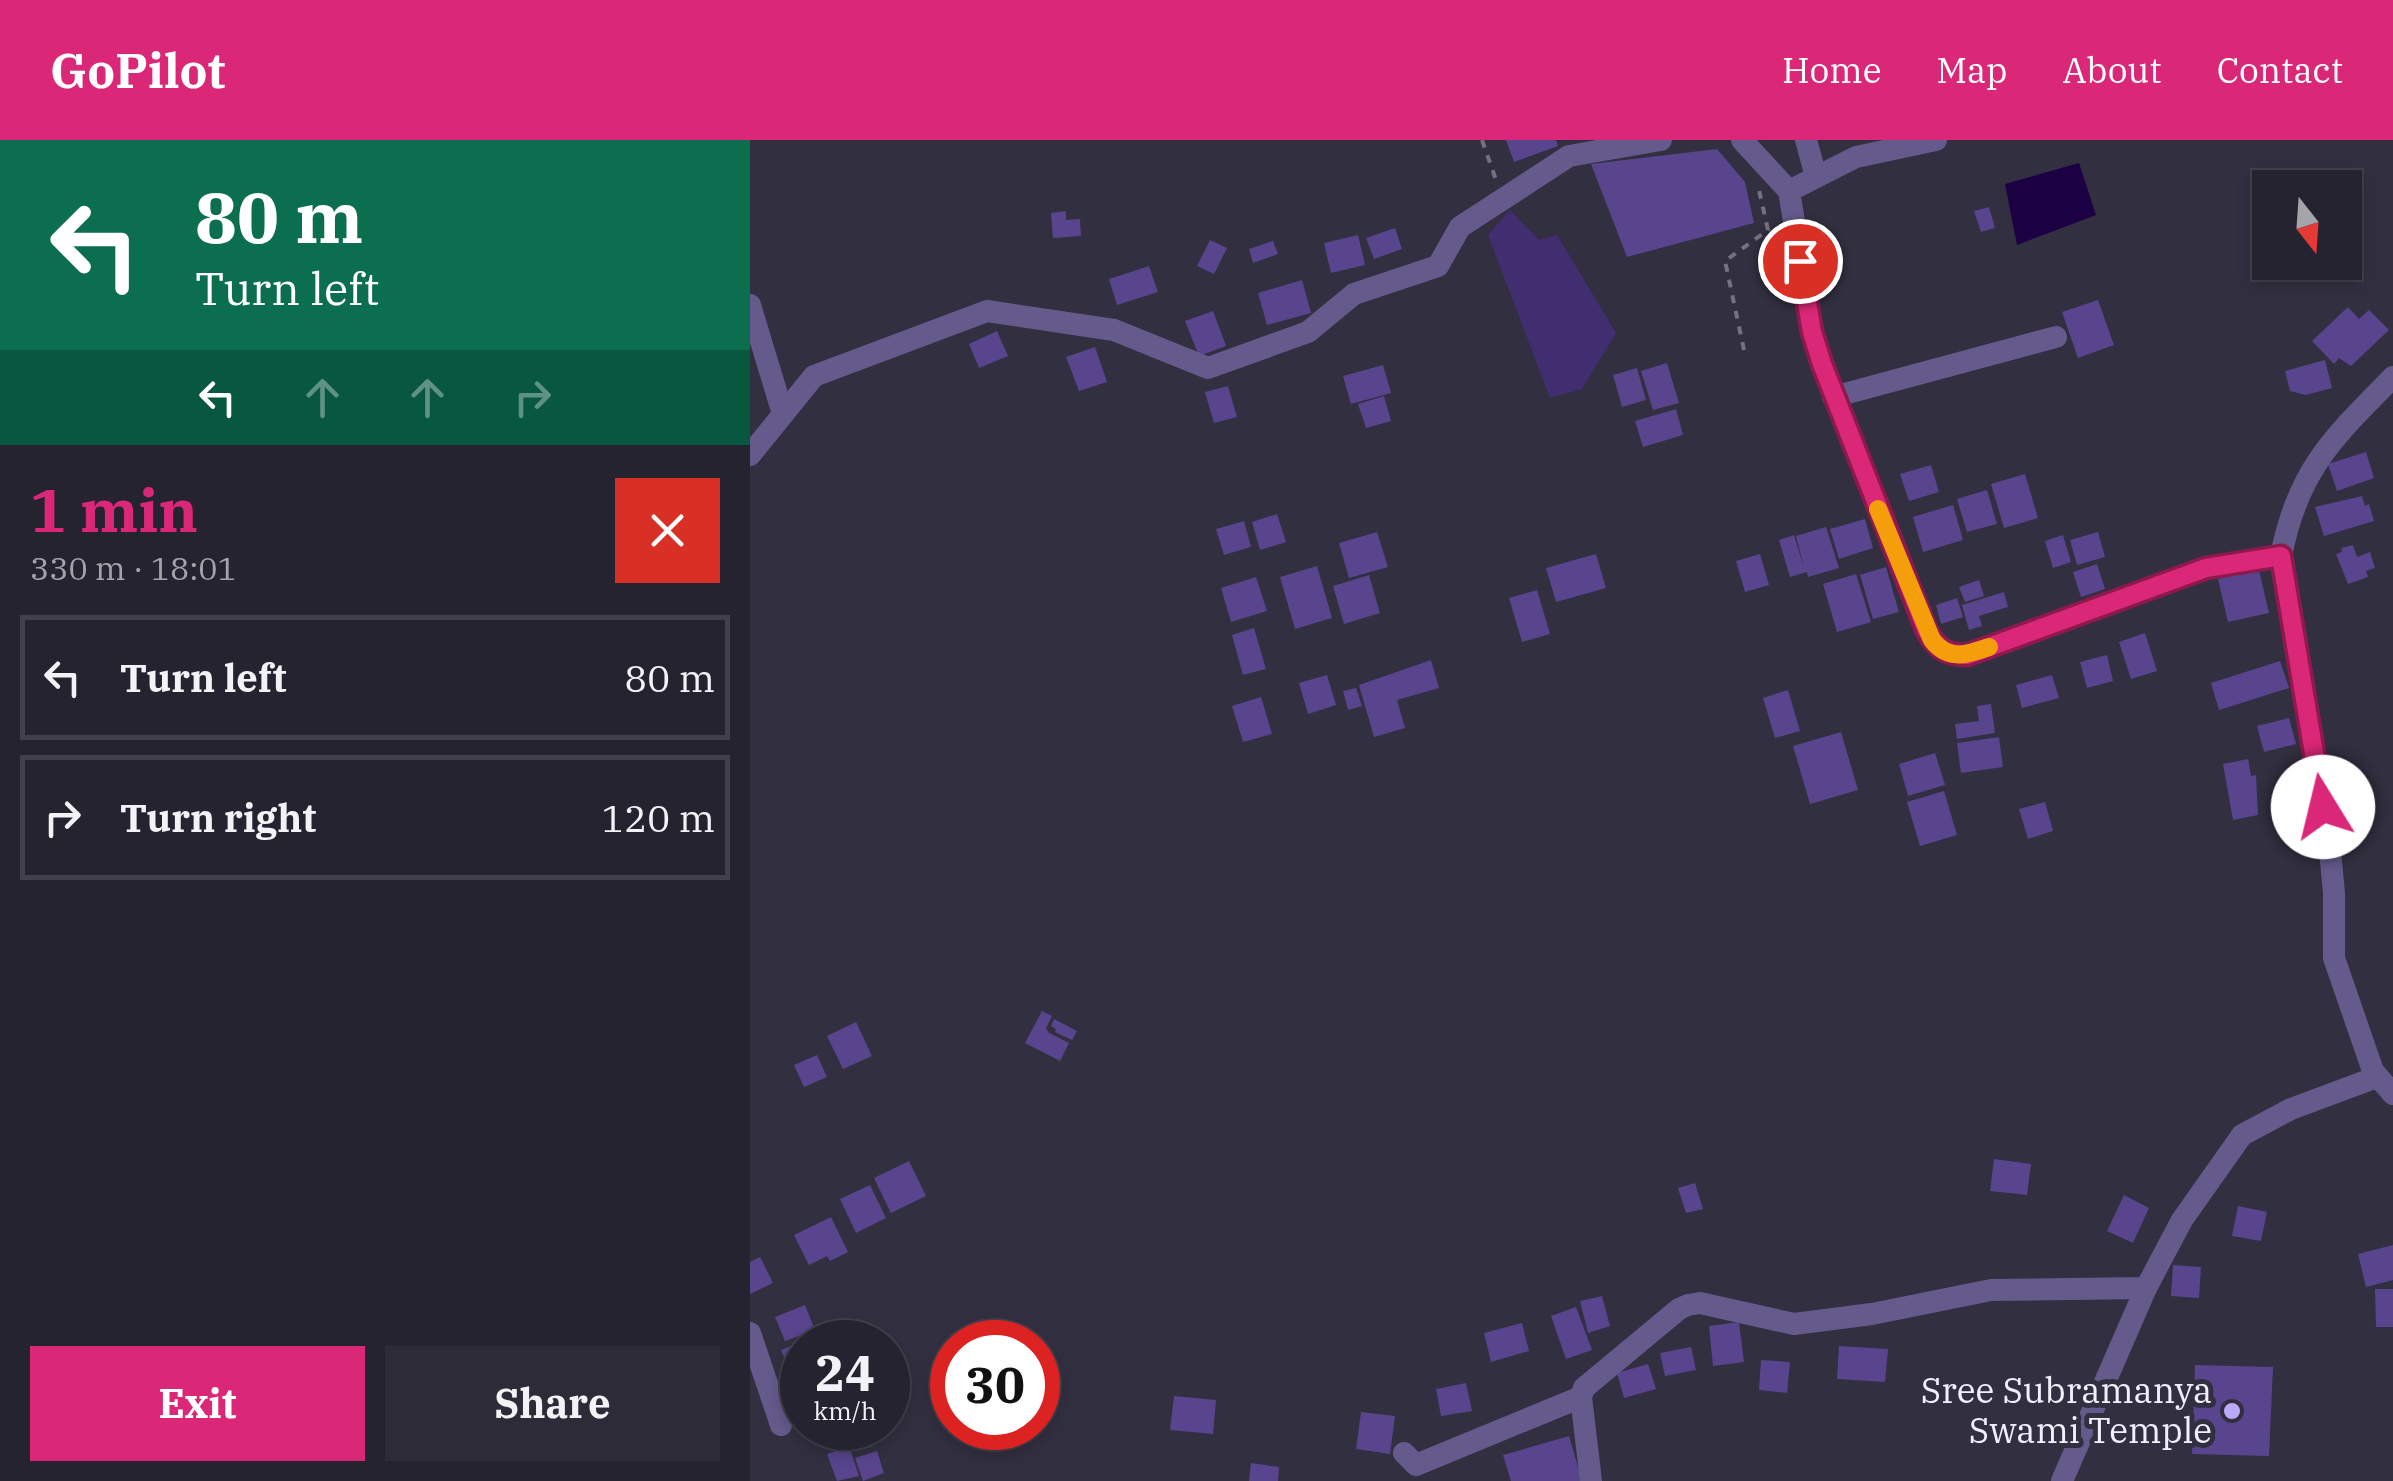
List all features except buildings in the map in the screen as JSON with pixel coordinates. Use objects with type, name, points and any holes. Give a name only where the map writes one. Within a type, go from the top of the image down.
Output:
[{"type":"street","points":[[750,454],[814,376],[986,311],[1114,330],[1208,368],[1308,332],[1354,294],[1438,266],[1460,227],[1569,156],[1661,140]]},
{"type":"street","points":[[1806,140],[1816,177]]},
{"type":"street","points":[[1789,190],[1856,156],[1936,140]]},
{"type":"street","points":[[1746,145],[1789,190],[1812,332],[1833,398],[1926,629],[1940,650],[1967,655],[2206,568],[2281,556]]},
{"type":"street","points":[[750,305],[783,414]]},
{"type":"street","points":[[1833,398],[2056,338]]},
{"type":"street","points":[[2062,1481],[2146,1288],[2182,1220],[2242,1135],[2291,1110],[2385,1086],[2334,958],[2334,893],[2328,840],[2281,556],[2288,519],[2315,461],[2393,376]]},
{"type":"street","points":[[1591,1481],[1581,1396],[1584,1388],[1688,1305],[1700,1303],[1794,1324],[1872,1314],[1990,1290],[2146,1288]]},
{"type":"street","points":[[750,1333],[780,1422]]},
{"type":"street","points":[[1404,1453],[1416,1465],[1581,1396]]},
{"type":"path","points":[[1482,140],[1503,199]]},
{"type":"path","points":[[1744,350],[1724,261],[1768,230],[1746,145]]},
{"type":"shaded area","points":[[2079,163],[2096,215],[2017,245],[2005,184]]},
{"type":"shaded area","points":[[1510,210],[1539,240],[1557,235],[1616,333],[1582,389],[1550,398],[1488,235]]},
{"type":"slow traffic","points":[[1878,509],[1926,629],[1940,650],[1967,655],[1989,647]]},
{"type":"place","name":"Sree Subramanya Swami Temple","points":[[2232,1411]]},
{"type":"route","points":[[1800,261],[1812,332],[1833,398],[1926,629],[1940,650],[1967,655],[2206,568],[2281,556],[2323,807]]}]
